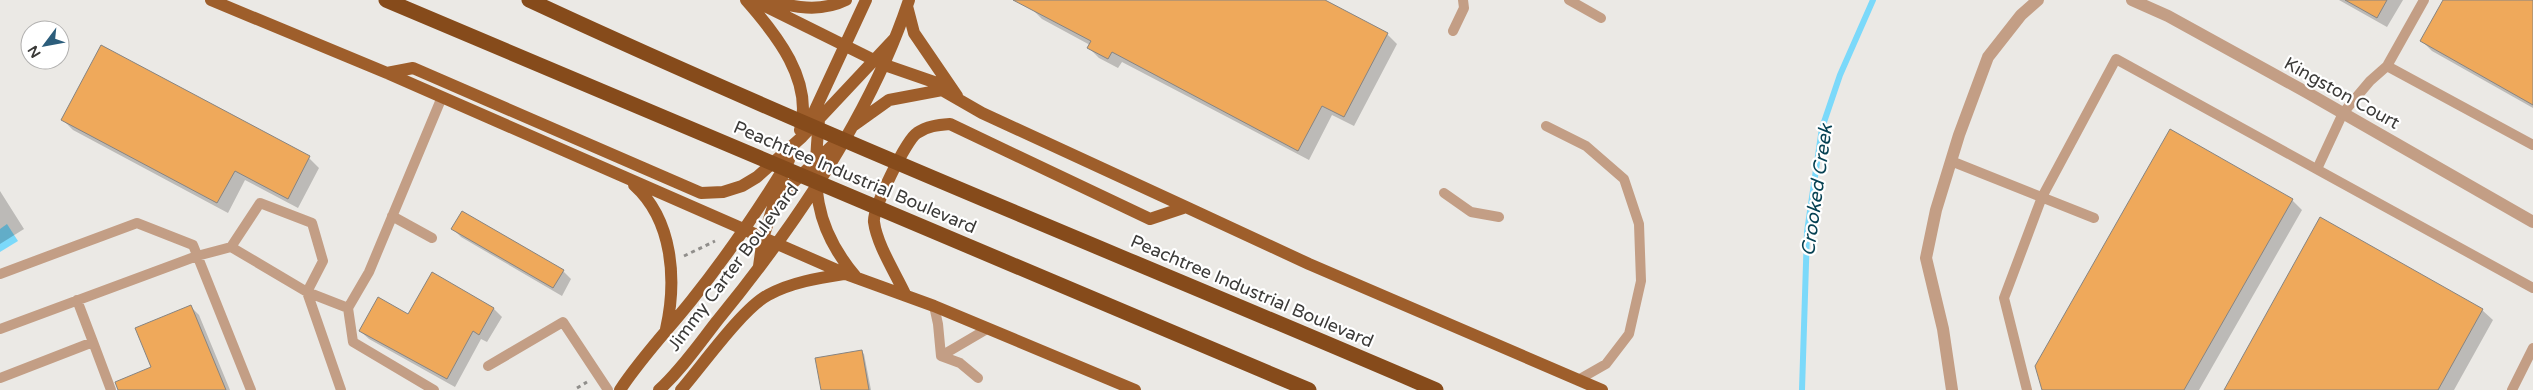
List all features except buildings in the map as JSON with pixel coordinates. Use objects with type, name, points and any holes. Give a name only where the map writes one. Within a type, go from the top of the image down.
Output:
[{"type":"highway","name":"Peachtree Industrial Boulevard","points":[[386,0],[1309,390]]},
{"type":"highway","name":"Peachtree Industrial Boulevard","points":[[530,0],[725,89],[964,192],[1222,298],[1436,390]]},
{"type":"main road","points":[[211,0],[387,73],[628,180],[852,276],[934,306],[1135,390]]},
{"type":"main road","points":[[746,0],[779,41],[798,81],[803,102],[803,120],[799,139]]},
{"type":"main road","points":[[753,0],[879,63],[934,82],[942,90],[961,102],[1309,264],[1602,390]]},
{"type":"main road","points":[[766,0],[800,8],[833,6],[846,0]]},
{"type":"main road","points":[[758,268],[763,238],[791,155],[866,0]]},
{"type":"main road","points":[[908,3],[914,33],[961,102]]},
{"type":"main road","name":"Jimmy Carter Boulevard","points":[[659,390],[689,356],[758,268],[815,187],[850,128],[879,63],[894,39],[908,3]]},
{"type":"main road","points":[[387,73],[413,68],[701,193],[723,192],[742,186],[757,177],[879,63]]},
{"type":"main road","points":[[745,230],[850,128],[889,100],[942,90]]},
{"type":"main road","points":[[821,96],[814,163],[815,187],[821,215],[832,242],[852,276]]},
{"type":"main road","points":[[906,296],[880,242],[873,220],[898,158],[915,134],[929,126],[950,124],[1150,219],[1186,207]]},
{"type":"main road","name":"Jimmy Carter Boulevard","points":[[620,390],[637,364],[665,333],[745,230],[791,155]]},
{"type":"main road","points":[[628,180],[642,192],[651,205],[667,238],[671,284],[670,310],[665,333]]},
{"type":"main road","points":[[681,390],[750,309],[767,295],[802,282],[852,276]]},
{"type":"street","points":[[1952,390],[1943,329],[1926,258],[1936,210],[1951,161],[1988,57],[2021,15],[2038,0]]},
{"type":"street","name":"Kingston Court","points":[[2132,0],[2168,16],[2343,113],[2533,222]]},
{"type":"lane","points":[[1453,31],[1464,8],[1463,0]]},
{"type":"lane","points":[[1569,0],[1601,18]]},
{"type":"lane","points":[[2317,169],[2343,113],[2370,81],[2387,66],[2424,0]]},
{"type":"lane","points":[[2027,390],[2004,298],[2042,197],[2116,59],[2533,288]]},
{"type":"lane","points":[[2387,66],[2533,145]]},
{"type":"lane","points":[[434,390],[353,342],[348,308],[369,272],[442,97]]},
{"type":"lane","points":[[1546,126],[1586,146],[1624,179],[1639,224],[1641,281],[1629,334],[1606,364],[1578,380]]},
{"type":"lane","points":[[1951,161],[2094,218]]},
{"type":"lane","points":[[1444,193],[1471,212],[1499,217]]},
{"type":"lane","points":[[231,248],[260,203],[312,223],[323,261],[307,292],[340,390]]},
{"type":"lane","points":[[392,216],[432,238]]},
{"type":"lane","points":[[0,274],[138,223],[193,245],[251,390]]},
{"type":"lane","points":[[0,329],[197,256],[231,248],[307,292],[348,308]]},
{"type":"lane","points":[[77,300],[110,390]]},
{"type":"lane","points":[[934,306],[941,356]]},
{"type":"lane","points":[[488,366],[563,322],[608,390]]},
{"type":"lane","points":[[941,356],[987,329]]},
{"type":"lane","points":[[0,378],[93,342]]},
{"type":"lane","points":[[2512,390],[2533,348]]},
{"type":"lane","points":[[941,356],[960,363],[978,378]]},
{"type":"path","points":[[679,259],[720,239]]},
{"type":"water","points":[[7,224],[18,241],[0,252],[0,229]]},
{"type":"waterway","name":"Crooked Creek","points":[[1802,390],[1807,232],[1822,128],[1840,75],[1873,0]]}]
